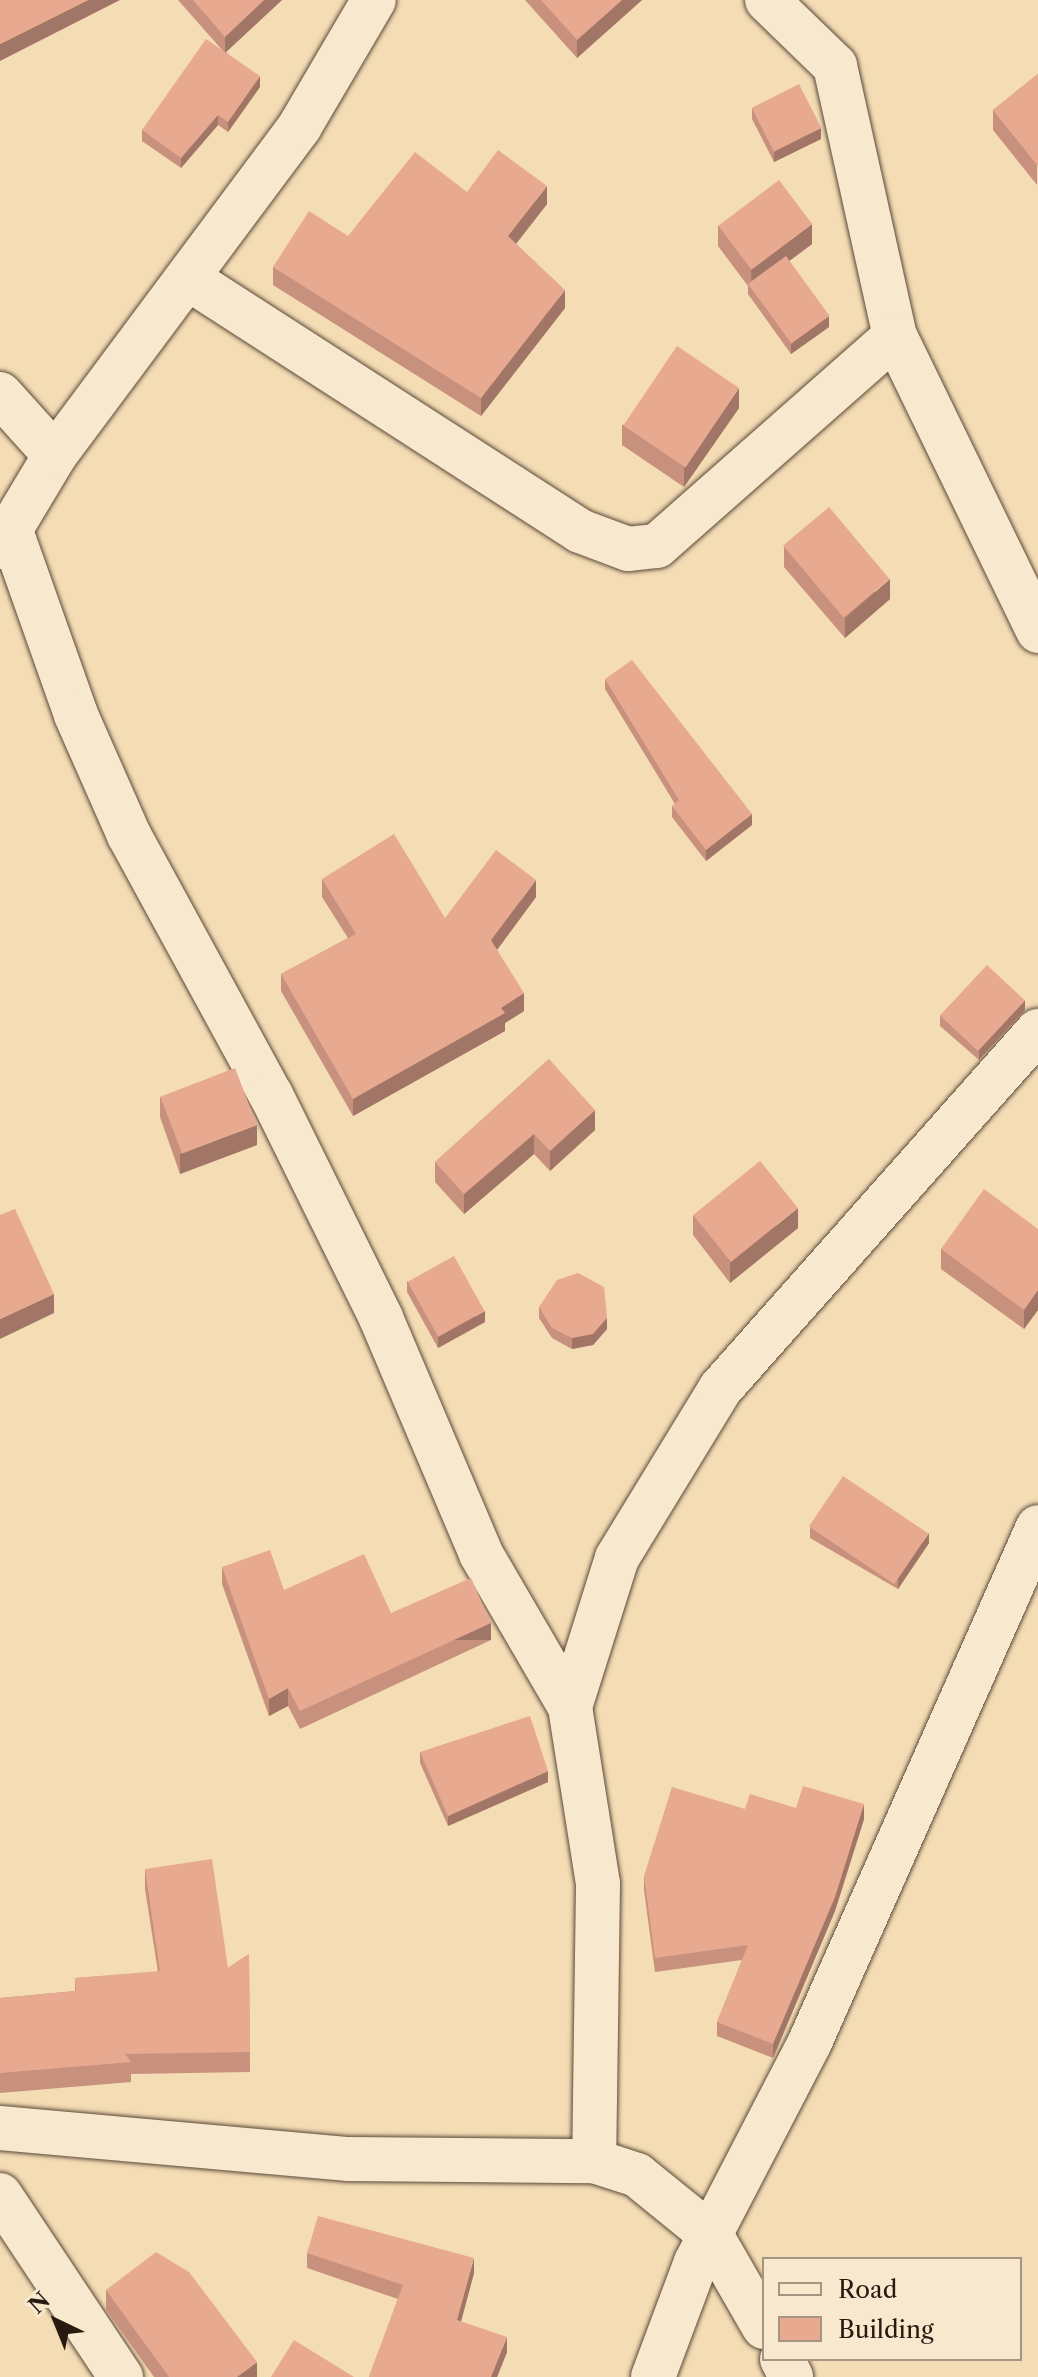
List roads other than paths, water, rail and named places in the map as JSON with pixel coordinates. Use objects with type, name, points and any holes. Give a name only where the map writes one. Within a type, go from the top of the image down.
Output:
[{"type":"street","points":[[374,0],[300,126],[55,455],[5,539],[76,715],[129,835],[271,1095],[381,1318],[481,1554],[570,1707],[598,1884],[594,2161]]},
{"type":"street","points":[[767,0],[835,66],[895,336],[1038,631]]},
{"type":"street","points":[[189,279],[580,531],[628,549],[657,546],[895,336]]},
{"type":"street","points":[[0,394],[55,455]]},
{"type":"street","points":[[570,1707],[617,1558],[720,1389],[1038,1031]]},
{"type":"street","points":[[653,2377],[711,2235],[810,2042],[1038,1527]]},
{"type":"street","points":[[0,2128],[349,2159],[594,2161],[637,2175],[711,2235],[762,2324]]},
{"type":"street","points":[[0,2195],[121,2377]]}]
